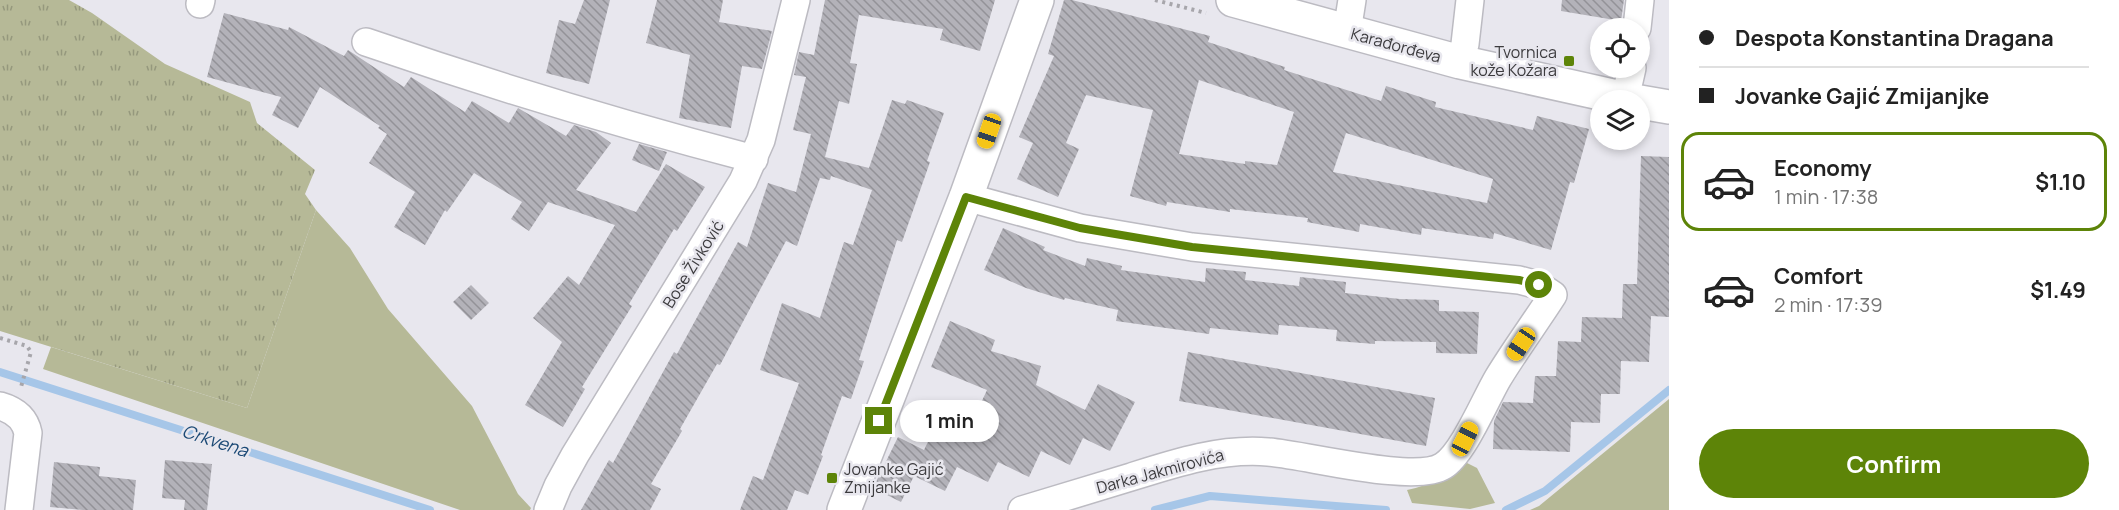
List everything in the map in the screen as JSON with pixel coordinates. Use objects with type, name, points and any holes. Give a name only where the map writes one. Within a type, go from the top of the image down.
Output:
[{"type":"street","name":"Bose Živković","points":[[548,510],[575,456],[729,206],[754,159],[761,140],[796,0]]},
{"type":"street","points":[[844,510],[966,197],[1037,0]]},
{"type":"street","name":"Karađorđeva","points":[[1233,0],[1273,5],[1347,32],[1460,62],[1590,91]]},
{"type":"street","points":[[1347,32],[1352,0]]},
{"type":"street","points":[[1460,62],[1465,44],[1470,0]]},
{"type":"street","points":[[1638,18],[1640,0]]},
{"type":"street","points":[[366,42],[502,88],[654,133],[754,159]]},
{"type":"street","name":"Karađorđeva","points":[[1650,104],[1669,107]]},
{"type":"street","name":"Darka Jakmirovića","points":[[966,197],[1080,228],[1192,247],[1519,280],[1539,285],[1553,295],[1499,376],[1456,453],[1443,466],[1425,473],[1401,472],[1269,452],[1242,451],[1215,454],[1170,465],[1022,510]]},
{"type":"street","points":[[9,401],[9,409],[21,418],[28,433],[19,510]]},
{"type":"path","points":[[0,338],[27,346],[31,352],[9,401]]},
{"type":"green space","points":[[0,0],[69,0],[92,13],[165,64],[250,102],[257,123],[315,170],[305,194],[316,210],[247,408],[0,331]]},
{"type":"green space","points":[[316,210],[350,248],[388,309],[472,406],[518,494],[531,508],[530,510],[460,510],[43,369],[51,347],[247,408]]},
{"type":"green space","points":[[1669,399],[1669,510],[1530,510],[1539,506]]},
{"type":"green space","points":[[1461,460],[1477,468],[1495,503],[1470,509],[1412,503],[1407,490],[1436,480]]},
{"type":"building","points":[[584,0],[610,0],[589,84],[546,73],[559,20],[575,24]]},
{"type":"building","points":[[657,0],[723,0],[719,22],[772,31],[762,69],[742,66],[731,128],[679,118],[690,55],[646,43]]},
{"type":"building","points":[[825,0],[995,0],[980,51],[940,40],[943,29],[859,15],[850,63],[857,64],[849,104],[839,101],[825,157],[869,168],[892,100],[905,104],[907,100],[944,113],[927,161],[930,162],[902,242],[897,240],[859,360],[864,361],[851,399],[842,396],[808,495],[795,490],[787,510],[740,510],[753,476],[763,480],[799,383],[760,370],[782,303],[820,318],[844,242],[853,245],[872,190],[831,176],[830,180],[820,178],[797,246],[786,241],[720,365],[717,364],[680,429],[682,431],[651,484],[661,489],[650,510],[581,510],[609,460],[613,463],[674,352],[677,354],[738,242],[747,247],[768,183],[796,192],[811,134],[793,130],[806,77],[794,75],[799,52],[814,55]]},
{"type":"building","points":[[1064,0],[1072,0],[1210,36],[1208,42],[1285,67],[1284,70],[1381,101],[1386,86],[1436,102],[1435,107],[1533,130],[1537,116],[1589,129],[1574,183],[1570,182],[1551,250],[1494,233],[1493,239],[1422,228],[1421,235],[1360,224],[1359,232],[1307,222],[1308,218],[1230,209],[1230,212],[1167,202],[1166,206],[1130,196],[1153,110],[1086,95],[1066,143],[1079,149],[1058,197],[1017,179],[1033,143],[1019,137],[1054,56],[1048,54]],"holes":[[[1199,80],[1294,112],[1277,165],[1245,161],[1245,164],[1179,154]],[[1346,133],[1493,179],[1487,203],[1333,172]]]},
{"type":"building","points":[[1562,0],[1624,0],[1621,18],[1603,18],[1561,11]]},
{"type":"building","points":[[224,13],[288,30],[289,27],[344,56],[348,50],[404,87],[411,77],[465,112],[472,101],[509,123],[518,108],[566,136],[574,125],[596,132],[611,143],[576,190],[636,212],[666,164],[705,187],[677,231],[674,229],[629,304],[632,306],[582,387],[585,389],[563,427],[525,405],[562,342],[533,318],[568,276],[579,285],[615,225],[548,202],[529,231],[511,219],[522,202],[474,173],[447,212],[445,210],[425,245],[394,227],[415,192],[369,163],[387,134],[378,128],[380,126],[320,87],[298,128],[272,115],[281,97],[207,77]]},
{"type":"building","points":[[639,144],[667,152],[659,171],[632,160]]},
{"type":"building","points":[[1641,156],[1669,157],[1669,317],[1651,316],[1649,362],[1621,361],[1620,394],[1601,394],[1600,423],[1571,422],[1570,452],[1493,449],[1494,421],[1503,402],[1533,403],[1535,376],[1556,376],[1558,341],[1581,342],[1582,317],[1622,318],[1623,284],[1637,284]]},
{"type":"building","points":[[1003,228],[1045,247],[1043,250],[1085,266],[1087,258],[1122,266],[1121,270],[1205,282],[1206,268],[1246,272],[1245,280],[1299,286],[1300,277],[1346,282],[1345,293],[1400,299],[1439,300],[1439,311],[1479,312],[1477,354],[1436,353],[1436,342],[1375,341],[1375,344],[1336,341],[1337,330],[1279,325],[1278,335],[1210,328],[1209,334],[1116,321],[1118,310],[1065,298],[1064,300],[1026,288],[984,270]]},
{"type":"building","points":[[471,285],[489,303],[471,320],[453,302]]},
{"type":"building","points":[[950,321],[995,340],[991,351],[1041,366],[1036,385],[1085,410],[1098,384],[1135,402],[1110,451],[1083,438],[1070,465],[1041,451],[1029,477],[998,462],[988,482],[957,467],[945,491],[914,476],[901,502],[873,488],[898,437],[924,450],[938,421],[966,435],[987,390],[931,367]]},
{"type":"building","points":[[1188,352],[1435,398],[1426,446],[1179,401]]},
{"type":"building","points":[[165,460],[212,464],[207,510],[184,510],[185,500],[162,498]]},
{"type":"building","points":[[54,462],[100,467],[99,476],[136,480],[133,510],[83,510],[50,507]]},
{"type":"waterway","name":"Crkvena","points":[[0,372],[430,510]]},
{"type":"waterway","points":[[1506,510],[1545,491],[1669,390]]},
{"type":"waterway","name":"Crkvena","points":[[1155,510],[1210,496],[1386,510]]},
{"type":"place","name":"Tvornica kože Kožara","points":[[1569,61]]},
{"type":"place","name":"Jovanke Gajić Zmijanke","points":[[832,478]]},
{"type":"route","points":[[879,421],[966,197],[1080,228],[1192,247],[1519,280],[1539,285]]}]
